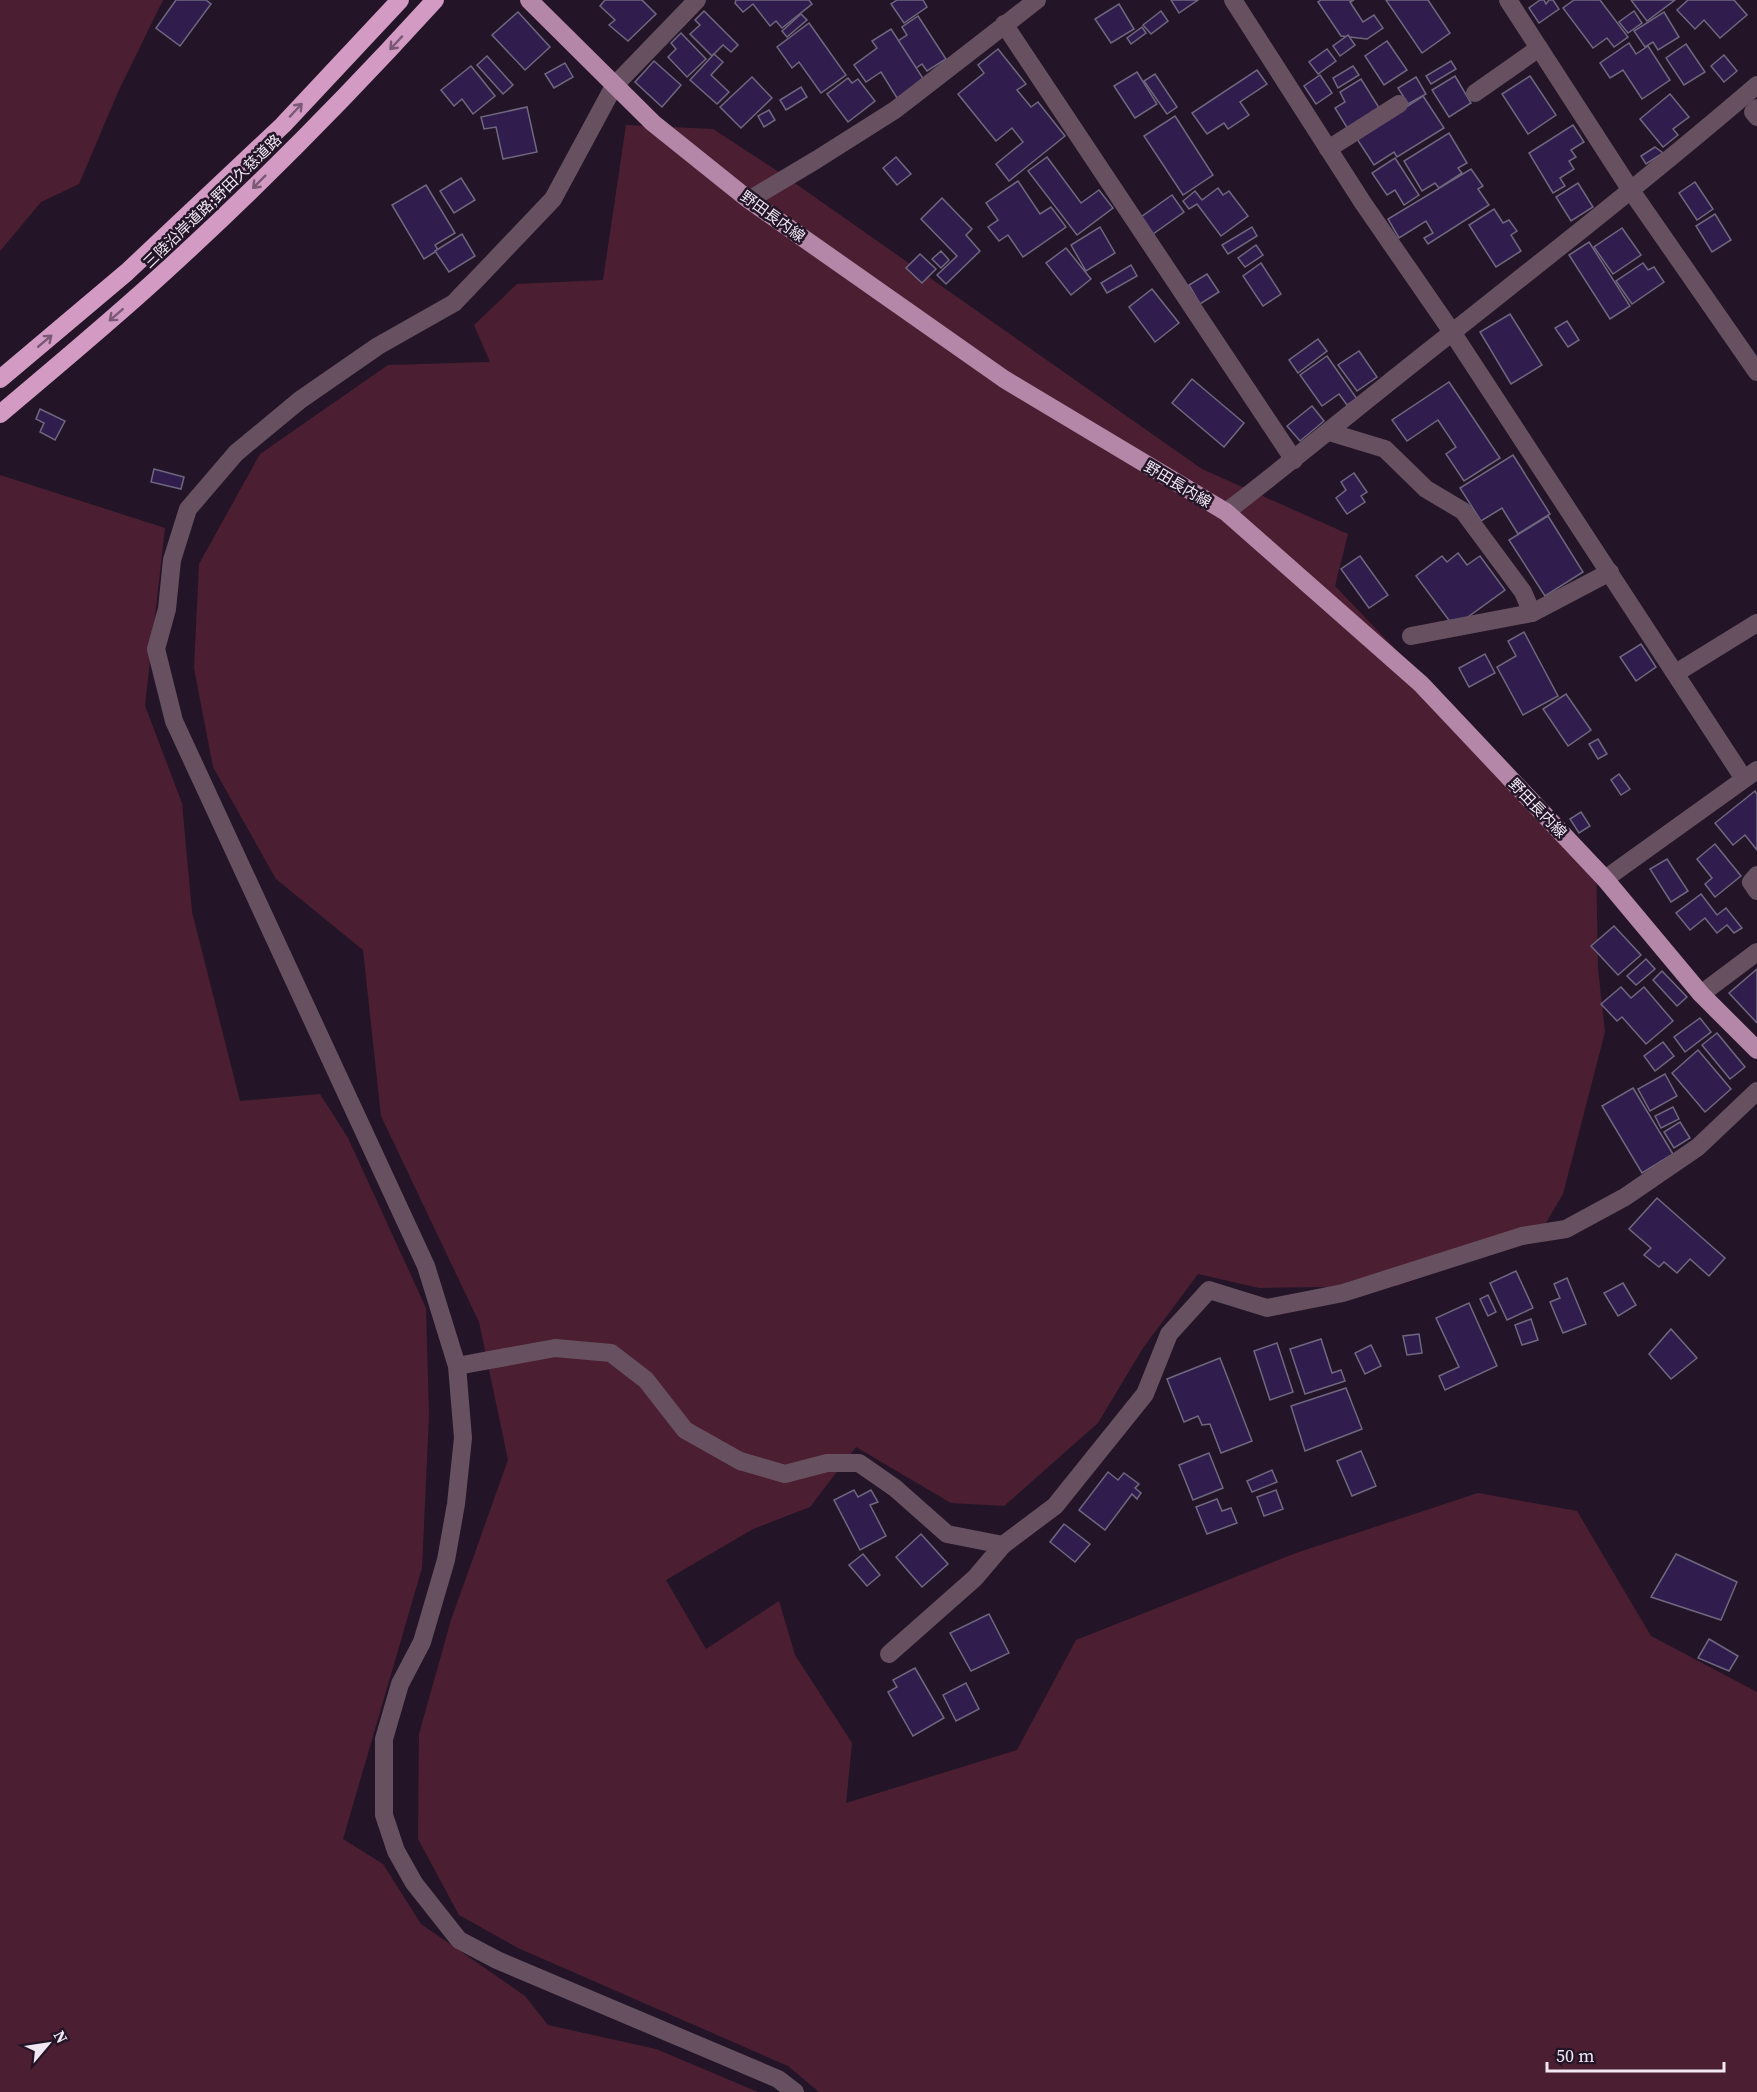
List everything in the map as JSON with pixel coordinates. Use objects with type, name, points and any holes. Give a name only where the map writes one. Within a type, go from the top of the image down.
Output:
[{"type":"highway","name":"三陸沿岸道路;野田久慈道路","points":[[0,379],[127,272],[283,125],[400,0]]},
{"type":"highway","name":"三陸沿岸道路;野田久慈道路","points":[[0,414],[148,287],[247,194],[365,76],[435,0]]},
{"type":"main road","name":"野田長内線","points":[[529,0],[653,123],[749,200],[1004,379],[1226,512],[1421,684],[1605,879],[1701,994],[1757,1050]]},
{"type":"street","points":[[697,0],[614,86],[553,199],[454,303],[378,346],[300,400],[236,453],[188,509],[172,560],[167,609],[156,649],[174,721],[426,1266],[457,1366],[463,1438],[456,1504],[446,1560],[422,1642],[400,1684],[384,1739],[384,1815],[396,1851],[414,1883],[459,1940],[497,1960],[778,2079],[795,2092]]},
{"type":"street","points":[[749,200],[895,110],[1037,0]]},
{"type":"street","points":[[1233,0],[1363,203],[1452,333],[1676,673],[1750,775],[1605,879]]},
{"type":"street","points":[[1508,0],[1632,192],[1757,372]]},
{"type":"street","points":[[1004,24],[1294,460]]},
{"type":"street","points":[[1475,93],[1539,48]]},
{"type":"street","points":[[1226,512],[1632,192],[1757,85]]},
{"type":"street","points":[[1328,148],[1399,104]]},
{"type":"street","points":[[1757,108],[1753,112],[1757,117]]},
{"type":"street","points":[[1329,432],[1384,449],[1426,489],[1463,511],[1523,592],[1532,613]]},
{"type":"street","points":[[1411,636],[1532,613],[1610,572]]},
{"type":"street","points":[[1676,673],[1757,623]]},
{"type":"street","points":[[1757,875],[1751,882],[1757,891]]},
{"type":"street","points":[[1701,994],[1757,952]]},
{"type":"street","points":[[889,1654],[975,1578],[1003,1545],[1055,1506],[1145,1394],[1169,1334],[1209,1290],[1267,1308],[1343,1293],[1522,1236],[1566,1229],[1625,1197],[1698,1147],[1757,1091]]},
{"type":"street","points":[[457,1366],[555,1348],[611,1353],[646,1380],[685,1430],[740,1461],[785,1474],[826,1463],[859,1463],[895,1488],[947,1534],[1003,1545]]},
{"type":"shaded area","points":[[0,0],[163,0],[118,92],[79,184],[41,202],[0,251]]},
{"type":"shaded area","points":[[626,125],[713,129],[779,172],[1202,469],[1348,534],[1335,586],[1596,858],[1598,969],[1605,1032],[1563,1194],[1537,1238],[1396,1286],[1259,1288],[1198,1274],[1143,1348],[1098,1423],[1004,1506],[951,1503],[856,1447],[810,1507],[753,1529],[666,1580],[706,1649],[779,1601],[795,1655],[852,1743],[846,1803],[1017,1750],[1076,1640],[1296,1553],[1478,1493],[1577,1511],[1651,1636],[1757,1692],[1757,2092],[819,2092],[788,2066],[518,1948],[459,1915],[418,1839],[419,1734],[451,1620],[508,1460],[479,1322],[381,1116],[363,950],[276,879],[213,767],[194,668],[199,564],[260,454],[388,365],[490,362],[474,325],[517,284],[603,280]]},
{"type":"shaded area","points":[[0,475],[165,528],[145,706],[182,803],[192,912],[240,1101],[320,1094],[348,1138],[426,1308],[429,1416],[422,1568],[343,1839],[383,1864],[421,1924],[525,1996],[548,2025],[656,2049],[758,2092],[0,2092]]},
{"type":"building","points":[[176,0],[206,0],[211,4],[180,46],[156,28]]},
{"type":"building","points":[[605,0],[642,0],[656,14],[628,41],[609,25],[615,20],[600,6]]},
{"type":"building","points":[[736,0],[809,0],[812,4],[782,28],[776,21],[770,26],[753,4],[743,12],[735,3]]},
{"type":"building","points":[[897,0],[923,0],[927,7],[904,23],[891,4]]},
{"type":"building","points":[[1171,0],[1198,0],[1179,13]]},
{"type":"building","points":[[1321,0],[1354,0],[1350,2],[1363,22],[1374,15],[1383,28],[1367,39],[1341,36],[1318,2]]},
{"type":"building","points":[[1386,0],[1428,0],[1450,33],[1422,53]]},
{"type":"building","points":[[1540,0],[1544,0],[1546,4],[1549,0],[1553,0],[1559,9],[1539,23],[1529,8]]},
{"type":"building","points":[[1574,0],[1600,0],[1628,37],[1614,47],[1607,38],[1593,48],[1563,8]]},
{"type":"building","points":[[1631,0],[1675,0],[1647,21]]},
{"type":"building","points":[[1688,0],[1734,0],[1747,15],[1720,38],[1704,20],[1695,29],[1677,10]]},
{"type":"building","points":[[1119,4],[1134,29],[1111,43],[1095,19]]},
{"type":"building","points":[[704,11],[738,45],[731,52],[723,45],[712,56],[690,34],[700,25],[695,20]]},
{"type":"building","points":[[1161,11],[1168,21],[1151,34],[1143,25]]},
{"type":"building","points":[[1634,11],[1642,23],[1628,33],[1619,22]]},
{"type":"building","points":[[518,12],[550,47],[525,70],[492,35]]},
{"type":"building","points":[[1664,12],[1679,37],[1658,50],[1653,42],[1645,47],[1634,31]]},
{"type":"building","points":[[801,14],[807,20],[787,37],[782,31]]},
{"type":"building","points":[[918,16],[946,59],[927,71],[922,64],[916,68],[898,41],[907,35],[902,27]]},
{"type":"building","points":[[809,23],[846,75],[821,93],[799,62],[792,68],[777,47]]},
{"type":"building","points":[[1142,27],[1146,33],[1131,44],[1127,38]]},
{"type":"building","points":[[891,29],[924,80],[897,98],[881,72],[866,82],[854,65],[877,48],[872,41]]},
{"type":"building","points":[[681,33],[706,59],[687,77],[668,57],[676,49],[671,43]]},
{"type":"building","points":[[1348,35],[1355,45],[1340,56],[1333,46]]},
{"type":"building","points":[[1387,41],[1407,70],[1384,85],[1365,56]]},
{"type":"building","points":[[1629,43],[1636,54],[1648,46],[1670,80],[1642,99],[1623,70],[1610,78],[1600,63]]},
{"type":"building","points":[[1686,44],[1705,72],[1684,85],[1666,58]]},
{"type":"building","points":[[998,49],[1026,84],[1017,90],[1031,107],[1038,102],[1065,136],[1009,181],[996,164],[1023,142],[1012,128],[996,141],[958,94],[984,73],[978,65]]},
{"type":"building","points":[[1327,49],[1336,61],[1318,74],[1309,62]]},
{"type":"building","points":[[714,54],[723,62],[711,75],[729,92],[717,104],[690,80]]},
{"type":"building","points":[[1724,55],[1737,71],[1724,82],[1711,66]]},
{"type":"building","points":[[487,56],[513,85],[503,94],[477,65]]},
{"type":"building","points":[[654,61],[681,85],[662,107],[635,82]]},
{"type":"building","points":[[1451,61],[1456,69],[1431,84],[1426,76]]},
{"type":"building","points":[[565,63],[573,77],[554,88],[545,74]]},
{"type":"building","points":[[471,66],[495,96],[473,114],[462,99],[454,106],[441,90]]},
{"type":"building","points":[[1353,66],[1359,75],[1338,88],[1333,78]]},
{"type":"building","points":[[1257,70],[1267,84],[1240,102],[1249,115],[1228,129],[1224,123],[1207,134],[1192,113]]},
{"type":"building","points":[[1137,72],[1157,104],[1135,118],[1114,86]]},
{"type":"building","points":[[1155,74],[1177,107],[1167,114],[1144,81]]},
{"type":"building","points":[[1320,75],[1332,93],[1316,104],[1304,86]]},
{"type":"building","points":[[1455,76],[1471,103],[1449,117],[1432,90]]},
{"type":"building","points":[[1530,76],[1556,115],[1528,134],[1502,94]]},
{"type":"building","points":[[752,77],[772,98],[741,128],[720,107]]},
{"type":"building","points":[[1416,77],[1426,94],[1408,104],[1398,88]]},
{"type":"building","points":[[848,78],[852,83],[858,79],[875,101],[848,122],[827,94]]},
{"type":"building","points":[[1361,79],[1383,114],[1351,134],[1335,108],[1345,102],[1340,92]]},
{"type":"building","points":[[801,87],[807,97],[786,110],[780,100]]},
{"type":"building","points":[[1670,94],[1689,117],[1673,129],[1678,135],[1663,147],[1640,119]]},
{"type":"building","points":[[1423,96],[1444,128],[1397,157],[1394,152],[1374,165],[1357,139]]},
{"type":"building","points":[[527,107],[537,152],[503,159],[496,127],[484,129],[481,117]]},
{"type":"building","points":[[769,110],[775,120],[764,127],[758,116]]},
{"type":"building","points":[[1175,116],[1213,175],[1183,195],[1144,136]]},
{"type":"building","points":[[1573,125],[1584,142],[1571,150],[1576,157],[1569,161],[1574,169],[1560,178],[1565,186],[1553,193],[1529,153]]},
{"type":"building","points":[[1449,133],[1467,163],[1458,168],[1462,173],[1439,188],[1435,183],[1422,191],[1404,161]]},
{"type":"building","points":[[1655,147],[1663,153],[1646,164],[1641,156]]},
{"type":"building","points":[[896,157],[911,174],[897,185],[883,168]]},
{"type":"building","points":[[1047,157],[1081,203],[1099,190],[1113,208],[1077,235],[1028,171]]},
{"type":"building","points":[[1395,158],[1419,195],[1404,205],[1395,190],[1387,195],[1372,173]]},
{"type":"building","points":[[1471,169],[1483,186],[1478,189],[1489,205],[1428,244],[1424,238],[1433,233],[1426,221],[1399,238],[1388,219]]},
{"type":"building","points":[[461,178],[475,200],[454,213],[440,191]]},
{"type":"building","points":[[1018,181],[1040,214],[1051,207],[1066,227],[1023,257],[1008,235],[999,241],[988,227],[998,220],[986,203]]},
{"type":"building","points":[[1695,182],[1713,209],[1697,220],[1679,193]]},
{"type":"building","points":[[1578,183],[1593,207],[1571,221],[1556,197]]},
{"type":"building","points":[[426,185],[455,233],[435,245],[438,250],[424,259],[392,205]]},
{"type":"building","points":[[1218,188],[1223,195],[1229,191],[1248,216],[1221,236],[1197,204],[1189,209],[1183,201],[1195,191],[1202,200]]},
{"type":"building","points":[[1172,195],[1184,212],[1153,234],[1141,217]]},
{"type":"building","points":[[942,198],[972,229],[966,235],[980,251],[946,284],[937,275],[957,256],[921,219]]},
{"type":"building","points":[[1494,209],[1503,223],[1509,220],[1517,231],[1511,235],[1521,251],[1496,267],[1469,225]]},
{"type":"building","points":[[1715,214],[1731,240],[1712,252],[1696,226]]},
{"type":"building","points":[[1100,227],[1115,253],[1086,271],[1071,245]]},
{"type":"building","points":[[1252,227],[1257,236],[1228,254],[1222,245]]},
{"type":"building","points":[[1622,228],[1641,255],[1613,274],[1594,247]]},
{"type":"building","points":[[462,234],[475,256],[449,272],[435,251]]},
{"type":"building","points":[[1589,242],[1630,306],[1610,319],[1569,255]]},
{"type":"building","points":[[1256,245],[1263,255],[1245,267],[1238,258]]},
{"type":"building","points":[[1066,248],[1091,279],[1071,295],[1046,263]]},
{"type":"building","points":[[941,251],[949,260],[941,268],[932,259]]},
{"type":"building","points":[[920,254],[936,269],[922,283],[906,268]]},
{"type":"building","points":[[1261,263],[1281,294],[1263,306],[1243,276]]},
{"type":"building","points":[[1643,263],[1648,270],[1654,267],[1664,282],[1632,304],[1616,281]]},
{"type":"building","points":[[1131,265],[1137,276],[1107,293],[1101,283]]},
{"type":"building","points":[[1207,274],[1219,292],[1200,304],[1189,285]]},
{"type":"building","points":[[1152,289],[1179,323],[1155,342],[1129,307]]},
{"type":"building","points":[[1510,314],[1542,365],[1511,384],[1480,332]]},
{"type":"building","points":[[1567,321],[1579,340],[1568,347],[1555,328]]},
{"type":"building","points":[[1318,339],[1327,351],[1298,373],[1289,360]]},
{"type":"building","points":[[1359,351],[1377,377],[1357,391],[1338,365]]},
{"type":"building","points":[[1327,356],[1357,399],[1347,405],[1339,394],[1322,406],[1300,375]]},
{"type":"building","points":[[1192,379],[1244,423],[1224,447],[1172,403]]},
{"type":"building","points":[[1449,382],[1500,458],[1464,481],[1446,454],[1456,447],[1438,420],[1407,441],[1392,420]]},
{"type":"building","points":[[1312,406],[1324,421],[1300,441],[1287,426]]},
{"type":"building","points":[[40,409],[65,421],[55,440],[40,432],[44,423],[36,419]]},
{"type":"building","points":[[1513,455],[1550,514],[1518,534],[1502,508],[1481,521],[1460,488]]},
{"type":"building","points":[[154,469],[184,477],[181,489],[151,482]]},
{"type":"building","points":[[1354,473],[1367,492],[1361,496],[1365,502],[1347,514],[1336,498],[1346,490],[1341,482]]},
{"type":"building","points":[[1548,516],[1583,572],[1545,596],[1509,540]]},
{"type":"building","points":[[1458,553],[1467,565],[1480,556],[1505,590],[1454,627],[1416,576],[1442,556],[1447,562]]},
{"type":"building","points":[[1360,556],[1388,595],[1369,608],[1341,569]]},
{"type":"building","points":[[1524,632],[1558,696],[1523,715],[1497,667],[1516,656],[1508,641]]},
{"type":"building","points":[[1641,644],[1656,667],[1636,681],[1620,657]]},
{"type":"building","points":[[1485,654],[1495,673],[1469,687],[1459,668]]},
{"type":"building","points":[[1566,694],[1591,730],[1568,746],[1543,709]]},
{"type":"building","points":[[1598,739],[1607,754],[1598,759],[1589,744]]},
{"type":"building","points":[[1619,774],[1630,789],[1621,795],[1611,780]]},
{"type":"building","points":[[1755,791],[1757,794],[1757,850],[1745,835],[1733,845],[1715,823]]},
{"type":"building","points":[[1581,812],[1590,826],[1579,833],[1570,819]]},
{"type":"building","points":[[1715,844],[1741,876],[1715,897],[1705,884],[1712,878],[1697,859]]},
{"type":"building","points":[[1667,859],[1688,891],[1671,902],[1650,869]]},
{"type":"building","points":[[1701,894],[1717,915],[1726,908],[1742,928],[1734,933],[1727,925],[1717,933],[1705,918],[1690,930],[1676,913]]},
{"type":"building","points":[[1614,926],[1641,955],[1618,975],[1591,946]]},
{"type":"building","points":[[1646,959],[1655,969],[1636,985],[1627,976]]},
{"type":"building","points":[[1757,969],[1757,1023],[1729,993]]},
{"type":"building","points":[[1662,971],[1687,997],[1677,1006],[1653,980]]},
{"type":"building","points":[[1621,987],[1631,998],[1644,987],[1673,1021],[1646,1044],[1622,1017],[1617,1021],[1601,1004]]},
{"type":"building","points":[[1700,1018],[1711,1032],[1685,1052],[1674,1037]]},
{"type":"building","points":[[1717,1033],[1745,1067],[1730,1079],[1702,1045]]},
{"type":"building","points":[[1663,1042],[1674,1056],[1655,1071],[1644,1056]]},
{"type":"building","points":[[1698,1050],[1731,1089],[1705,1112],[1672,1073]]},
{"type":"building","points":[[1665,1074],[1677,1096],[1650,1111],[1638,1089]]},
{"type":"building","points":[[1633,1088],[1673,1154],[1642,1173],[1602,1106]]},
{"type":"building","points":[[1673,1107],[1679,1119],[1661,1128],[1655,1116]]},
{"type":"building","points":[[1680,1122],[1690,1138],[1674,1148],[1664,1132]]},
{"type":"building","points":[[1657,1198],[1725,1258],[1709,1276],[1690,1259],[1677,1273],[1664,1262],[1659,1267],[1644,1255],[1651,1248],[1629,1229]]},
{"type":"building","points":[[1516,1271],[1533,1308],[1507,1320],[1490,1283]]},
{"type":"building","points":[[1567,1278],[1586,1324],[1563,1333],[1550,1302],[1560,1298],[1554,1284]]},
{"type":"building","points":[[1623,1283],[1636,1305],[1618,1316],[1604,1293]]},
{"type":"building","points":[[1488,1295],[1496,1312],[1488,1316],[1480,1299]]},
{"type":"building","points":[[1469,1303],[1497,1366],[1445,1390],[1439,1376],[1459,1367],[1436,1318]]},
{"type":"building","points":[[1531,1319],[1538,1340],[1522,1345],[1515,1325]]},
{"type":"building","points":[[1671,1329],[1697,1358],[1671,1379],[1649,1354]]},
{"type":"building","points":[[1419,1334],[1422,1353],[1407,1355],[1403,1336]]},
{"type":"building","points":[[1321,1339],[1332,1373],[1341,1370],[1345,1381],[1305,1394],[1290,1349]]},
{"type":"building","points":[[1277,1343],[1293,1392],[1270,1400],[1254,1351]]},
{"type":"building","points":[[1371,1345],[1381,1366],[1365,1374],[1355,1353]]},
{"type":"building","points":[[1220,1358],[1252,1441],[1221,1453],[1210,1424],[1202,1425],[1198,1416],[1184,1422],[1167,1379]]},
{"type":"building","points":[[1346,1388],[1362,1429],[1305,1451],[1291,1406]]},
{"type":"building","points":[[1361,1451],[1376,1486],[1352,1496],[1337,1461]]},
{"type":"building","points":[[1209,1453],[1223,1488],[1193,1500],[1179,1465]]},
{"type":"building","points":[[1272,1470],[1277,1482],[1252,1492],[1247,1481]]},
{"type":"building","points":[[1108,1472],[1118,1480],[1124,1473],[1139,1484],[1135,1488],[1141,1493],[1137,1499],[1132,1494],[1105,1530],[1079,1510]]},
{"type":"building","points":[[854,1490],[858,1497],[871,1490],[878,1502],[870,1505],[886,1536],[860,1550],[834,1500]]},
{"type":"building","points":[[1276,1490],[1283,1509],[1264,1516],[1257,1497]]},
{"type":"building","points":[[1217,1499],[1222,1511],[1231,1508],[1237,1523],[1207,1534],[1196,1507]]},
{"type":"building","points":[[1064,1524],[1090,1544],[1075,1562],[1050,1542]]},
{"type":"building","points":[[921,1534],[948,1564],[922,1587],[896,1557]]},
{"type":"building","points":[[863,1554],[880,1575],[867,1586],[849,1565]]},
{"type":"building","points":[[1676,1554],[1737,1582],[1721,1620],[1651,1597]]},
{"type":"building","points":[[989,1614],[1009,1653],[971,1671],[950,1633]]},
{"type":"building","points":[[1709,1639],[1738,1656],[1729,1671],[1698,1658]]},
{"type":"building","points":[[915,1668],[944,1718],[913,1736],[888,1692],[897,1687],[893,1680]]},
{"type":"building","points":[[966,1683],[979,1709],[956,1721],[943,1695]]}]
